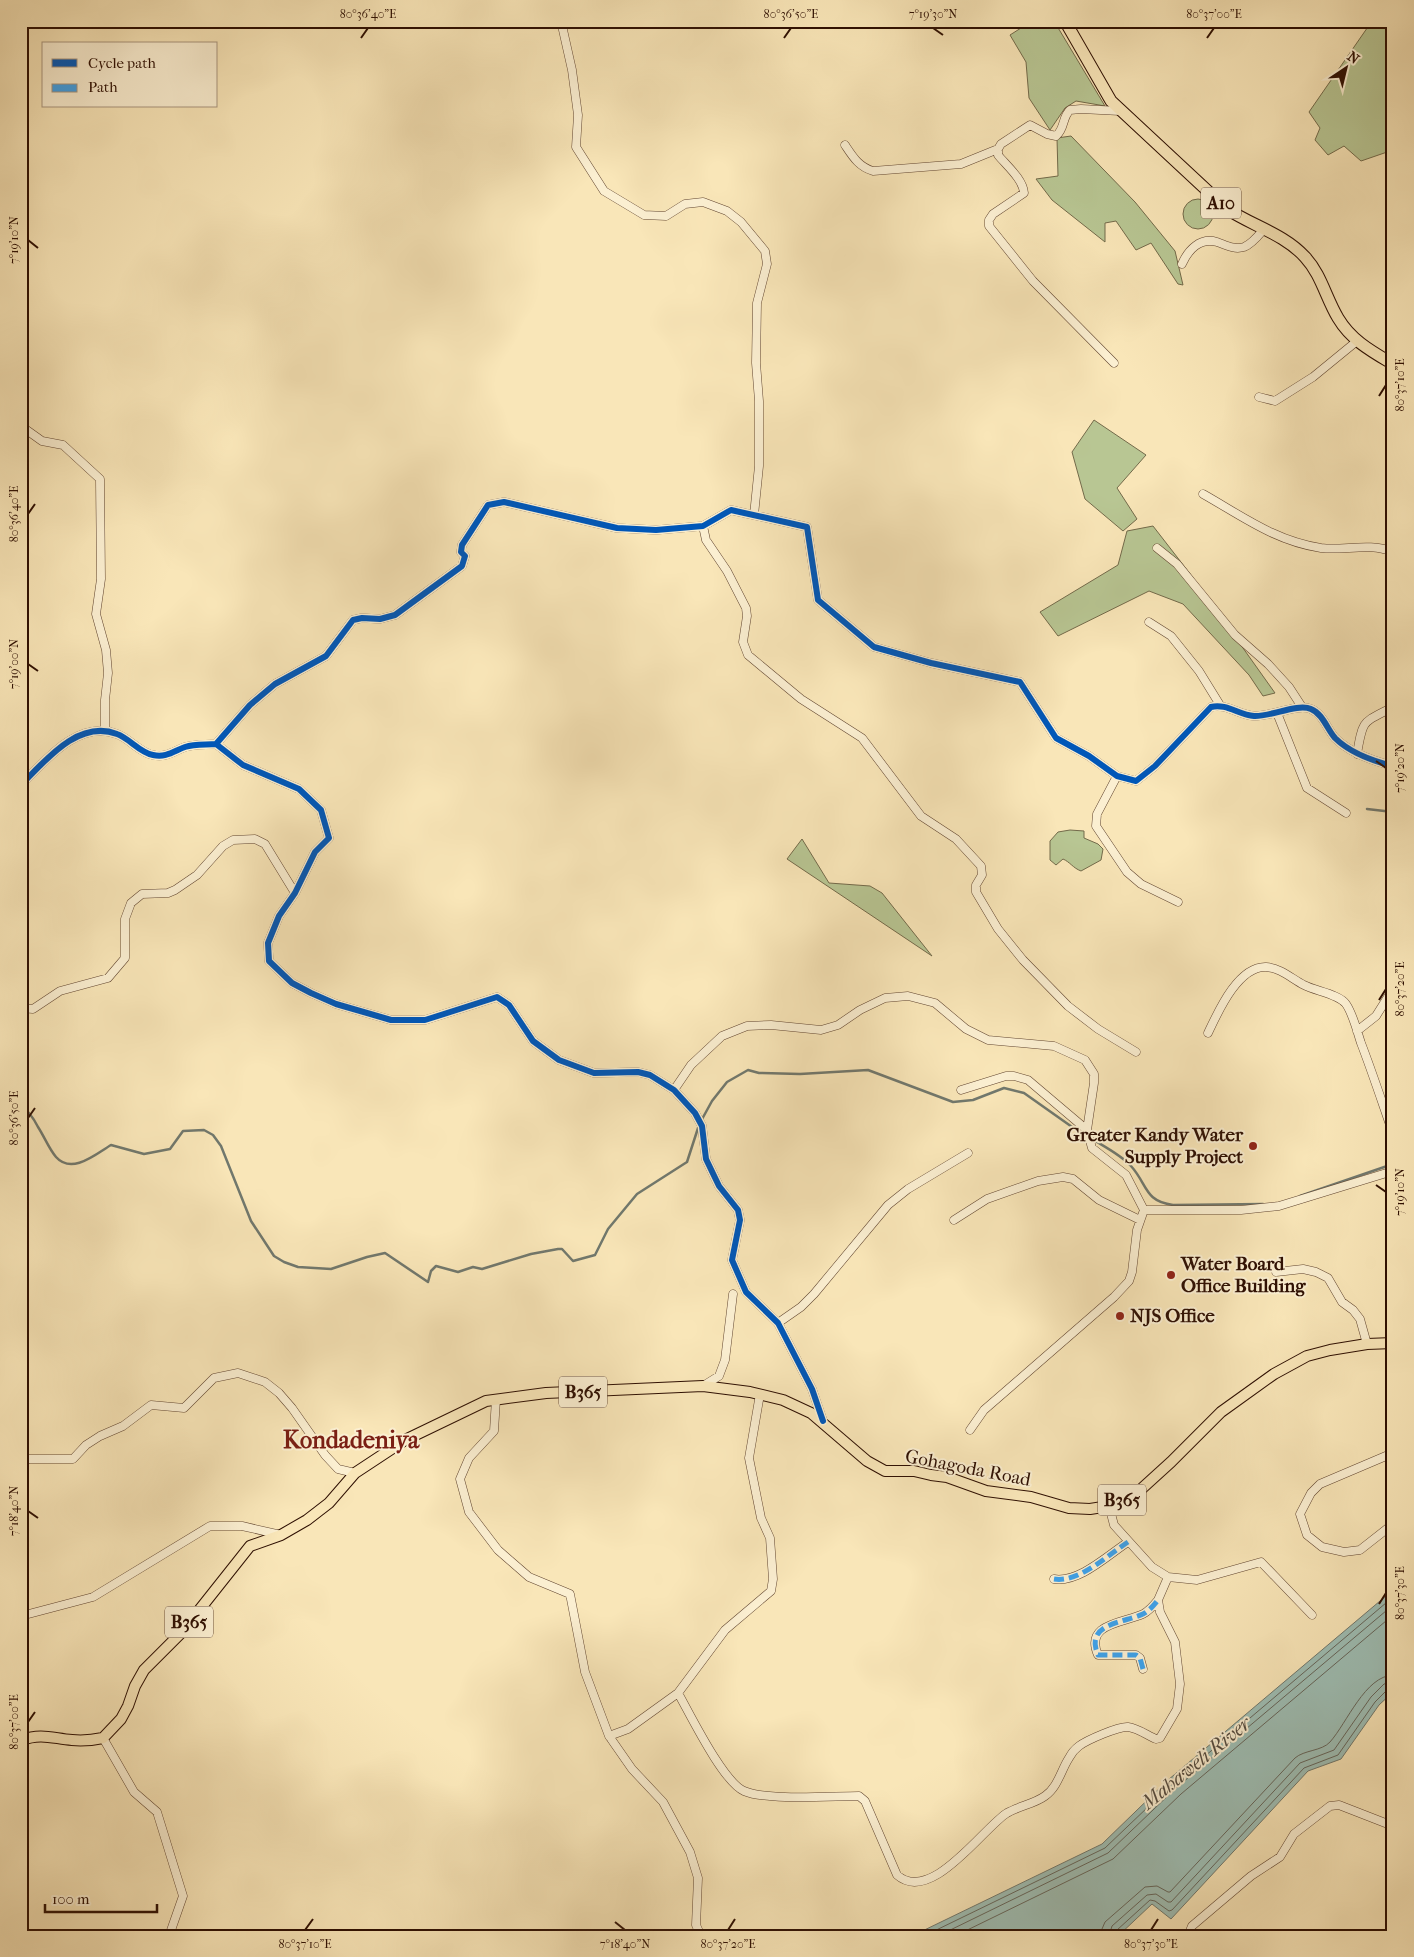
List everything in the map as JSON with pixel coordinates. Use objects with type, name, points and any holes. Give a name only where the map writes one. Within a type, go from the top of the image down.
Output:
[{"type":"highway","name":"A10","points":[[1067,24],[1100,83],[1120,111],[1216,199],[1236,214],[1288,242],[1306,258],[1338,318],[1357,341],[1393,364]]},
{"type":"main road","name":"Gohagoda Road","points":[[103,1738],[121,1719],[144,1670],[180,1633],[240,1556],[250,1546],[282,1535],[307,1520],[329,1503],[355,1473],[421,1430],[496,1398],[546,1393],[703,1386],[760,1394],[793,1404],[823,1421],[862,1457],[872,1465],[885,1471],[914,1471],[947,1477],[986,1491],[1030,1497],[1069,1508],[1090,1509],[1109,1506],[1138,1492],[1171,1462],[1220,1412],[1274,1374],[1307,1356],[1367,1344],[1393,1344]]},
{"type":"main road","points":[[21,1740],[37,1736],[56,1736],[74,1740],[103,1738]]},
{"type":"street","points":[[560,21],[572,70],[578,115],[576,147],[604,191],[644,215],[666,216],[685,204],[703,202],[727,211],[741,222],[765,251],[768,264],[757,303],[756,364],[759,401],[759,466],[754,515]]},
{"type":"street","points":[[1067,24],[1080,21]]},
{"type":"street","points":[[1114,363],[1032,281],[989,226],[989,220],[993,214],[1024,193],[1024,188],[1016,176],[998,155],[1000,144],[1030,125],[1047,134],[1056,136],[1061,130],[1064,117],[1070,110],[1120,111]]},
{"type":"street","points":[[845,146],[858,163],[874,171],[961,164],[998,149]]},
{"type":"street","points":[[1182,264],[1187,252],[1199,244],[1208,241],[1234,248],[1243,247],[1251,243],[1264,230]]},
{"type":"street","points":[[1259,396],[1275,401],[1313,377],[1357,341]]},
{"type":"street","points":[[21,426],[42,440],[64,445],[100,479],[101,579],[96,614],[106,650],[108,673],[105,700],[105,730]]},
{"type":"street","points":[[1203,494],[1278,538],[1294,543],[1334,549],[1380,548],[1393,552]]},
{"type":"street","points":[[216,744],[250,705],[275,684],[326,656],[353,620],[362,618],[380,619],[395,615],[462,566],[465,556],[461,552],[462,545],[488,505],[504,502],[617,528],[656,530],[703,526],[731,510],[807,527],[818,600],[874,646],[932,663],[1020,682],[1056,738],[1089,756],[1117,776],[1136,781],[1155,766],[1211,707],[1220,705]]},
{"type":"street","points":[[703,526],[706,540],[727,571],[746,608],[747,616],[743,642],[748,655],[801,699],[862,738],[921,816],[956,839],[981,866],[982,875],[976,885],[976,892],[998,929],[1023,960],[1068,1006],[1098,1029],[1136,1052]]},
{"type":"street","points":[[1157,548],[1177,564],[1235,635],[1268,664],[1289,687],[1302,707]]},
{"type":"street","points":[[1149,622],[1171,636],[1199,671],[1220,705],[1236,712],[1255,716],[1302,707],[1310,709],[1320,716],[1336,738],[1357,754],[1393,766]]},
{"type":"street","points":[[1357,754],[1361,730],[1364,724],[1375,715],[1393,707]]},
{"type":"street","points":[[1276,713],[1307,788],[1346,813]]},
{"type":"street","points":[[21,785],[51,754],[72,740],[90,732],[105,730],[118,734],[151,755],[167,756],[187,747],[216,744],[243,764],[299,789],[321,810],[329,838],[315,852],[295,893],[279,916],[268,943],[269,961],[292,983],[311,993],[336,1004],[391,1020],[425,1020],[497,997],[509,1005],[533,1041],[559,1060],[594,1073],[638,1072],[650,1075],[674,1090],[695,1113],[702,1126],[706,1159],[719,1186],[738,1210],[740,1220],[732,1260],[746,1292],[778,1323],[812,1389],[823,1421]]},
{"type":"street","points":[[1117,776],[1097,814],[1096,826],[1127,872],[1141,884],[1178,902]]},
{"type":"street","points":[[21,1008],[32,1009],[60,991],[108,978],[125,958],[126,919],[131,903],[142,894],[168,893],[175,890],[197,875],[223,846],[233,840],[255,839],[265,844],[295,893]]},
{"type":"street","points":[[1208,1033],[1224,1000],[1237,982],[1255,970],[1266,967],[1283,972],[1304,986],[1342,999],[1346,1004],[1389,1122],[1393,1127]]},
{"type":"street","points":[[1357,1032],[1376,1016],[1393,989]]},
{"type":"street","points":[[674,1090],[691,1065],[722,1036],[730,1032],[746,1026],[771,1025],[821,1030],[838,1025],[860,1010],[885,998],[908,996],[935,1003],[966,1029],[988,1040],[1054,1046],[1084,1060],[1094,1074],[1087,1130],[1092,1148],[1126,1175],[1144,1210],[1136,1230],[1132,1272],[1129,1281],[1114,1297],[984,1410],[970,1430]]},
{"type":"street","points":[[961,1090],[1006,1076],[1028,1080],[1087,1130]]},
{"type":"street","points":[[778,1323],[801,1307],[814,1294],[888,1204],[908,1189],[968,1154]]},
{"type":"street","points":[[1144,1210],[1241,1210],[1279,1206],[1393,1171]]},
{"type":"street","points":[[954,1220],[987,1199],[1038,1181],[1063,1177],[1073,1179],[1099,1200],[1140,1220]]},
{"type":"street","points":[[1276,1272],[1303,1270],[1316,1272],[1328,1278],[1342,1302],[1353,1310],[1360,1319],[1367,1344]]},
{"type":"street","points":[[703,1386],[719,1376],[726,1360],[733,1294]]},
{"type":"street","points":[[21,1462],[29,1460],[73,1459],[86,1445],[122,1426],[151,1405],[184,1408],[214,1378],[238,1372],[265,1382],[279,1393],[292,1408],[325,1455],[338,1469],[355,1473]]},
{"type":"street","points":[[609,1736],[628,1729],[678,1692],[725,1630],[771,1591],[773,1579],[770,1538],[761,1518],[750,1458],[760,1394]]},
{"type":"street","points":[[496,1398],[494,1431],[469,1458],[460,1479],[469,1512],[498,1550],[528,1577],[570,1594],[584,1672],[609,1736],[632,1769],[663,1802],[690,1852],[698,1878],[696,1925],[701,1936]]},
{"type":"street","points":[[1393,1453],[1320,1484],[1311,1493],[1300,1514],[1308,1535],[1322,1547],[1344,1552],[1360,1550],[1393,1524]]},
{"type":"street","points":[[1109,1506],[1114,1525],[1128,1542],[1152,1567],[1168,1577],[1197,1580],[1261,1562],[1312,1615]]},
{"type":"street","points":[[21,1616],[94,1597],[210,1526],[242,1526],[282,1535]]},
{"type":"street","points":[[1054,1579],[1062,1580],[1076,1577],[1128,1542]]},
{"type":"street","points":[[1143,1669],[1140,1658],[1136,1656],[1098,1655],[1095,1647],[1095,1636],[1102,1629],[1146,1613],[1158,1600],[1168,1577]]},
{"type":"street","points":[[678,1692],[719,1764],[734,1784],[743,1791],[768,1796],[858,1796],[865,1801],[897,1875],[903,1879],[919,1882],[926,1880],[960,1859],[1006,1813],[1045,1796],[1058,1781],[1069,1757],[1079,1746],[1120,1728],[1129,1727],[1156,1739],[1160,1738],[1177,1709],[1180,1684],[1175,1642],[1160,1612],[1158,1600]]},
{"type":"street","points":[[103,1738],[134,1792],[157,1812],[183,1896],[169,1936]]},
{"type":"street","points":[[1188,1936],[1192,1926],[1251,1876],[1280,1857],[1294,1834],[1330,1806],[1339,1805],[1393,1826]]},
{"type":"green space","points":[[1032,21],[1054,21],[1105,106],[1076,101],[1065,108],[1050,130],[1029,98],[1026,62],[1010,35]]},
{"type":"green space","points":[[1372,21],[1393,21],[1393,150],[1361,161],[1344,146],[1328,155],[1315,140],[1320,128],[1309,112]]},
{"type":"green space","points":[[1071,136],[1135,202],[1175,251],[1183,285],[1178,284],[1151,243],[1136,250],[1116,221],[1105,223],[1105,242],[1052,200],[1036,179],[1058,176],[1057,138]]},
{"type":"green space","points":[[1198,199],[1209,203],[1213,214],[1209,225],[1198,229],[1187,225],[1183,214],[1187,203]]},
{"type":"green space","points":[[1094,420],[1146,455],[1117,488],[1137,519],[1123,531],[1085,499],[1072,452]]},
{"type":"green space","points":[[1153,526],[1191,575],[1275,693],[1263,696],[1249,675],[1183,604],[1149,591],[1058,636],[1040,612],[1118,565],[1127,531]]},
{"type":"green space","points":[[1070,830],[1084,831],[1084,838],[1098,844],[1103,849],[1101,860],[1081,871],[1063,859],[1056,865],[1050,860],[1050,841],[1058,832]]},
{"type":"green space","points":[[802,839],[829,883],[870,886],[882,893],[932,956],[787,859]]},
{"type":"water","name":"Mahaweli River","points":[[1393,1590],[1393,1692],[1379,1705],[1341,1759],[1308,1771],[1171,1919],[1152,1904],[1118,1936],[912,1936],[1102,1844],[1168,1780]]},
{"type":"waterway","points":[[1367,809],[1393,812]]},
{"type":"waterway","points":[[701,1121],[712,1101],[727,1082],[748,1070],[759,1073],[800,1074],[868,1070],[953,1102],[973,1100],[1004,1088],[1024,1093],[1082,1134]]},
{"type":"waterway","points":[[21,1106],[33,1118],[56,1157],[62,1162],[69,1164],[84,1161],[111,1145],[144,1154],[170,1149],[183,1131],[204,1130],[213,1135],[221,1146],[251,1221],[274,1256],[298,1267],[331,1269],[385,1253],[428,1282],[431,1271],[436,1266],[458,1272],[473,1267],[482,1269],[531,1254],[558,1249],[562,1249],[573,1261],[595,1255],[608,1229],[637,1194],[687,1162],[699,1125]]},
{"type":"waterway","points":[[1092,1139],[1113,1151],[1127,1162],[1151,1196],[1164,1203],[1173,1205],[1263,1204]]},
{"type":"waterway","points":[[1300,1196],[1393,1164]]},
{"type":"marked path","points":[[1054,1579],[1073,1577],[1093,1567],[1128,1542]]},
{"type":"marked path","points":[[1143,1669],[1140,1658],[1136,1655],[1098,1655],[1095,1644],[1096,1636],[1108,1626],[1145,1613],[1158,1600]]},
{"type":"cycle path","points":[[21,785],[63,745],[89,732],[103,731],[117,734],[148,754],[158,756],[166,755],[189,746],[216,744],[250,705],[275,684],[326,656],[353,620],[362,618],[380,619],[395,615],[462,566],[465,556],[461,552],[462,545],[488,505],[504,502],[617,528],[656,530],[703,526],[731,510],[807,527],[818,600],[874,647],[931,663],[1020,682],[1056,738],[1089,756],[1117,776],[1136,781],[1155,766],[1211,707],[1217,706],[1254,716],[1299,708],[1311,709],[1322,718],[1335,738],[1348,748],[1370,759],[1393,766]]},
{"type":"cycle path","points":[[216,744],[243,765],[299,789],[321,810],[329,838],[315,852],[295,893],[279,916],[268,943],[269,961],[292,983],[336,1004],[391,1020],[425,1020],[497,997],[509,1005],[533,1041],[559,1060],[594,1073],[638,1072],[650,1075],[674,1090],[695,1113],[702,1126],[706,1159],[719,1186],[738,1210],[740,1220],[732,1260],[746,1292],[778,1323],[812,1389],[823,1421]]},
{"type":"place","name":"Greater Kandy Water Supply Project","points":[[1253,1146]]},
{"type":"place","name":"Water Board Office Building","points":[[1171,1275]]},
{"type":"place","name":"NJS Office","points":[[1120,1316]]},
{"type":"district","name":"Kondadeniya","points":[[351,1440]]}]
